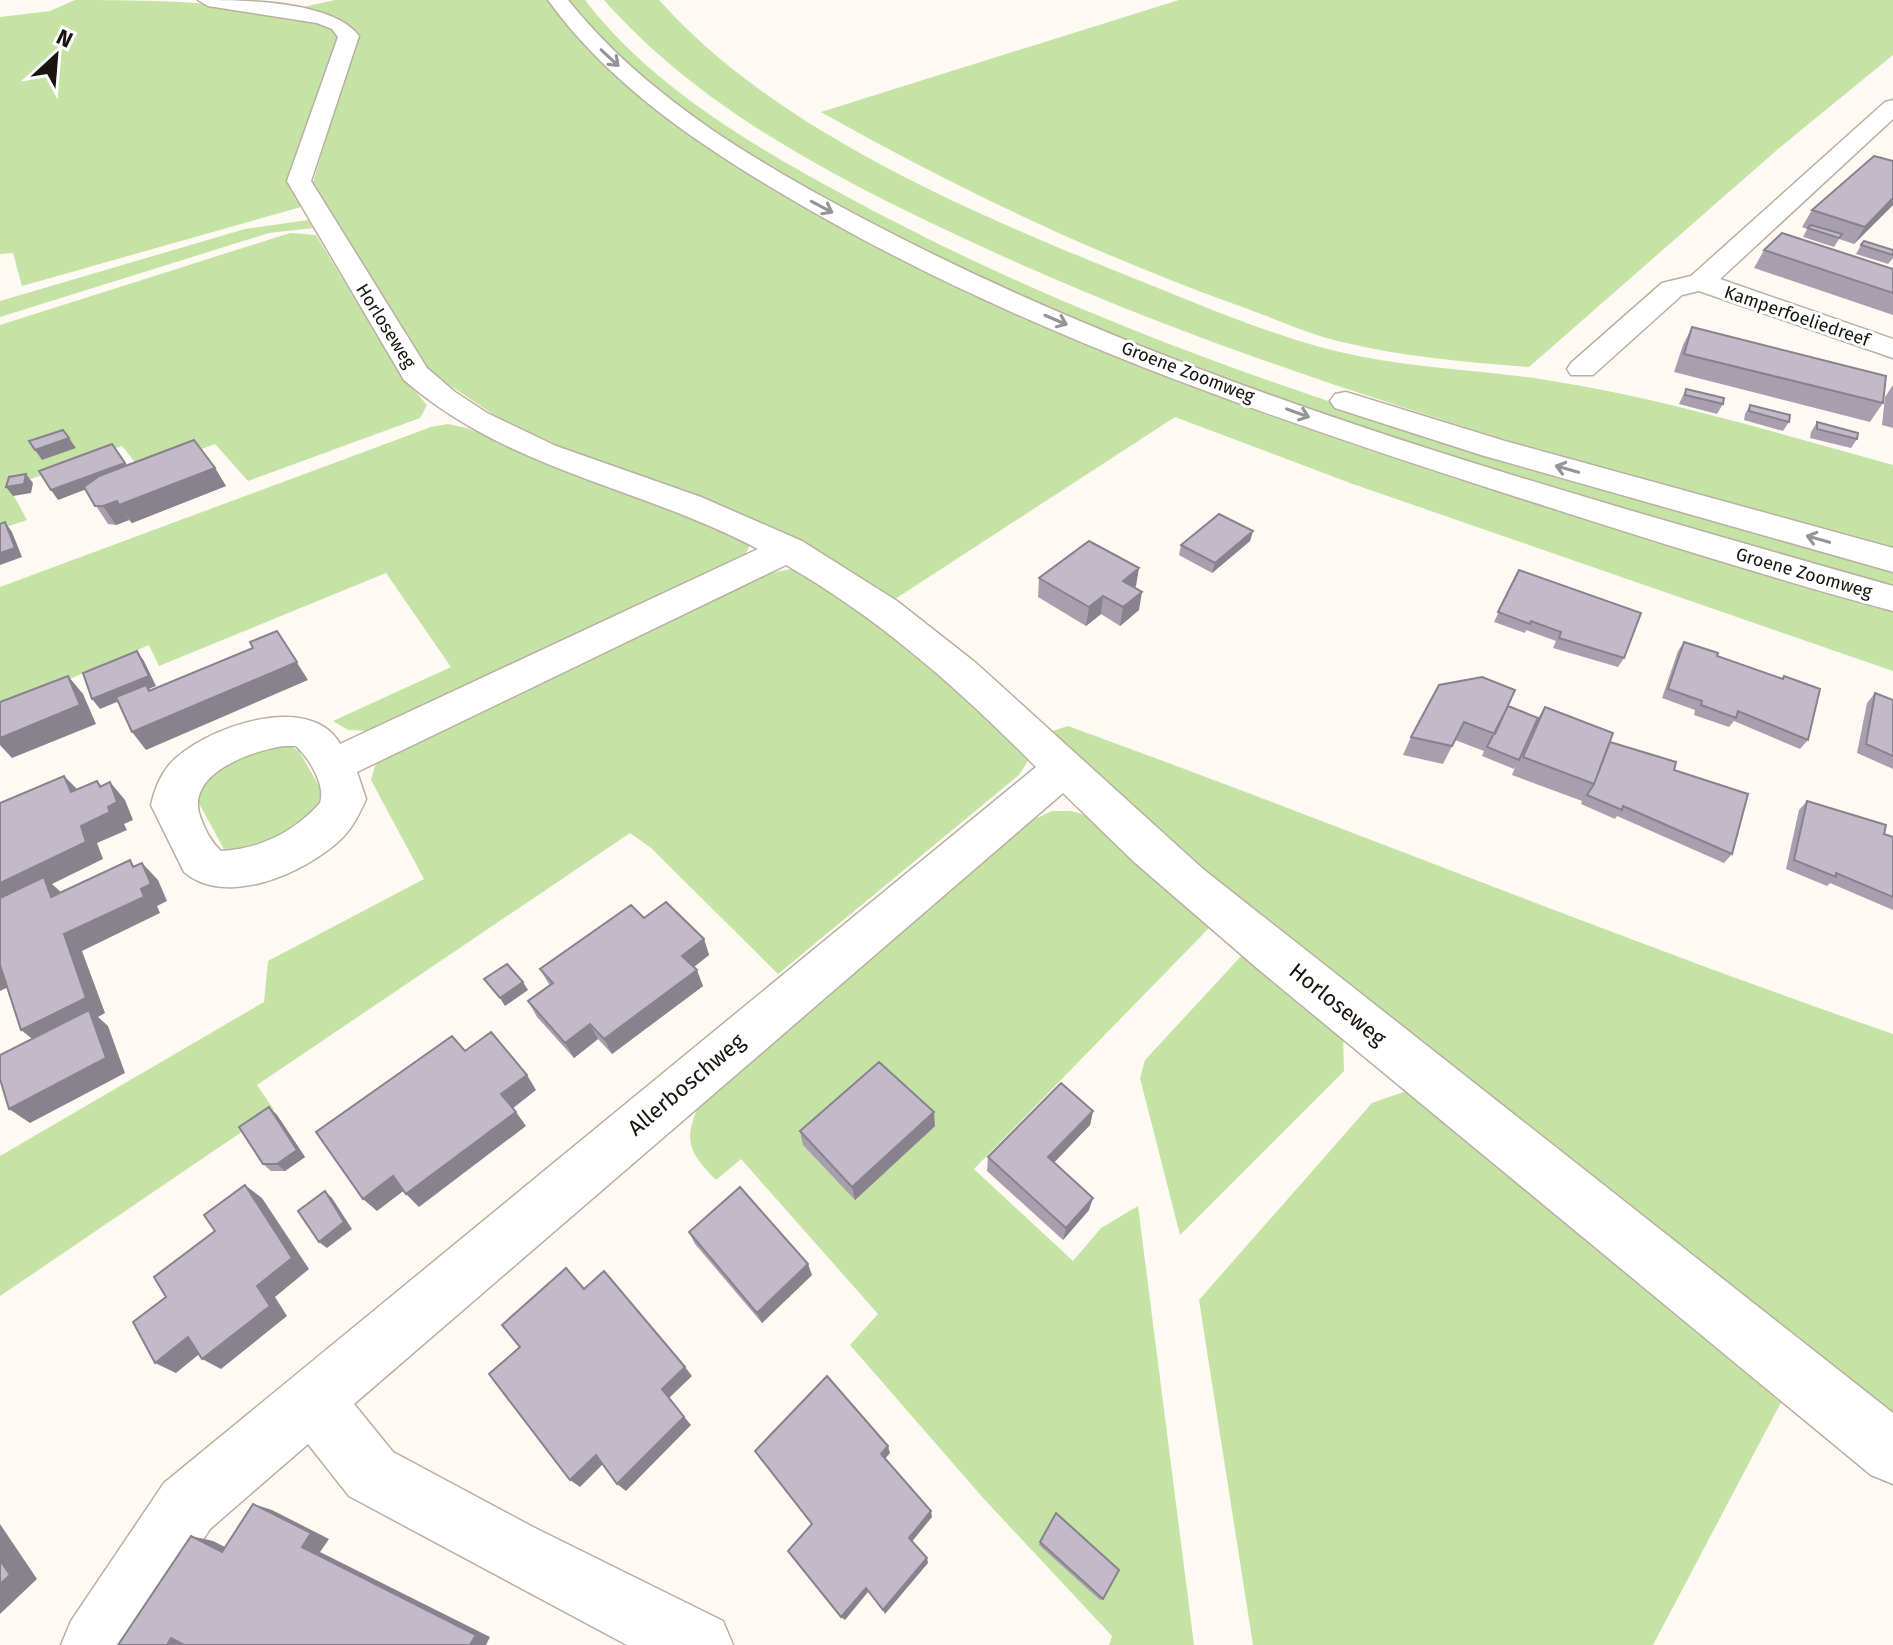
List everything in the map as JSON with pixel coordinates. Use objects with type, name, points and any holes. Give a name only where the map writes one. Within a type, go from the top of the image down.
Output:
[{"type":"street","name":"Horloseweg","points":[[208,0],[321,18],[339,25],[349,36],[299,181],[315,213],[415,374],[430,389],[467,417],[513,441],[688,505],[789,549],[929,643],[1061,770],[1184,880],[1893,1453]]},
{"type":"street","name":"Groene Zoomweg","points":[[558,0],[578,28],[642,87],[732,153],[813,202],[905,251],[1014,302],[1139,355],[1400,451],[1893,599]]},
{"type":"street","points":[[593,0],[620,33],[642,50]]},
{"type":"street","points":[[687,86],[720,113],[858,197],[899,217]]},
{"type":"street","name":"Kamperfoeliedreef","points":[[1582,369],[1672,289],[1701,282],[1893,107]]},
{"type":"street","points":[[1838,159],[1866,167]]},
{"type":"street","name":"Kamperfoeliedreef","points":[[1701,282],[1893,349]]},
{"type":"street","name":"Groene Zoomweg","points":[[1162,333],[1261,373],[1493,448],[1893,560]]},
{"type":"street","points":[[331,766],[789,549]]},
{"type":"street","name":"Allerboschweg","points":[[95,1645],[187,1506],[1061,770]]},
{"type":"street","points":[[311,1399],[371,1474],[510,1550],[699,1645]]},
{"type":"green space","points":[[75,0],[215,4],[255,9],[321,23],[340,35],[292,175],[292,190],[301,207],[22,286],[13,253],[0,254],[0,17],[50,11]]},
{"type":"green space","points":[[335,0],[548,0],[588,46],[753,176],[1180,380],[1350,443],[1528,501],[1893,609],[1893,671],[1350,483],[1175,417],[892,601],[600,463],[521,433],[430,372],[312,186],[357,35],[338,19],[294,9]]},
{"type":"green space","points":[[567,0],[585,0],[640,60],[671,86],[773,155],[968,258],[1096,315],[1357,411],[1624,493],[1893,569],[1893,589],[1578,497],[1343,422],[1174,360],[1040,303],[815,194],[722,139],[637,75],[599,39]]},
{"type":"green space","points":[[604,0],[659,0],[707,48],[762,91],[821,131],[884,166],[1081,257],[1266,330],[1365,357],[1540,379],[1629,396],[1893,465],[1893,552],[1422,413],[1305,375],[1076,288],[866,191],[771,137],[682,74],[641,39]]},
{"type":"green space","points":[[1179,0],[1893,0],[1893,55],[1778,149],[1529,367],[1388,352],[1301,330],[1075,240],[972,192],[821,112]]},
{"type":"green space","points":[[308,220],[313,228],[269,233],[0,317],[0,301],[245,229]]},
{"type":"green space","points":[[290,233],[316,235],[399,372],[427,405],[420,418],[248,481],[215,444],[142,471],[122,446],[9,487],[27,520],[0,529],[0,325]]},
{"type":"green space","points":[[448,424],[467,428],[553,465],[752,541],[743,559],[368,731],[348,730],[333,721],[451,667],[386,573],[159,666],[149,645],[0,709],[0,587],[431,427]]},
{"type":"green space","points":[[791,569],[816,578],[846,597],[880,621],[949,680],[1031,756],[1019,775],[778,974],[651,848],[630,833],[257,1085],[274,1110],[0,1296],[0,1156],[264,1002],[268,961],[424,879],[371,780],[375,766],[389,751],[770,573]]},
{"type":"green space","points":[[1068,726],[1893,1034],[1893,1427],[1126,811],[1046,733]]},
{"type":"green space","points":[[286,744],[299,751],[323,793],[319,813],[254,850],[225,851],[196,798],[213,771],[266,746]]},
{"type":"green space","points":[[1052,811],[1071,811],[1092,817],[1209,928],[974,1169],[1073,1261],[1101,1228],[1138,1206],[1194,1645],[1109,1645],[1112,1636],[984,1499],[850,1345],[878,1314],[741,1159],[716,1180],[699,1160],[691,1144],[692,1125],[701,1100],[1020,826]]},
{"type":"green space","points":[[1244,953],[1343,1035],[1344,1071],[1180,1235],[1140,1078],[1145,1060]]},
{"type":"green space","points":[[1409,1090],[1787,1391],[1653,1645],[1253,1645],[1199,1300],[1372,1103]]},
{"type":"building","points":[[1874,156],[1893,161],[1893,198],[1865,227],[1812,210]]},
{"type":"building","points":[[1811,225],[1842,234],[1839,238],[1808,228]]},
{"type":"building","points":[[1782,233],[1893,269],[1893,293],[1764,250]]},
{"type":"building","points":[[1864,241],[1893,250],[1893,255],[1861,245]]},
{"type":"building","points":[[1692,327],[1886,376],[1883,403],[1684,354]]},
{"type":"building","points":[[1686,389],[1724,398],[1723,404],[1685,395]]},
{"type":"building","points":[[1750,405],[1790,415],[1789,422],[1749,411]]},
{"type":"building","points":[[1817,422],[1858,433],[1857,439],[1817,429]]},
{"type":"building","points":[[63,430],[69,438],[35,450],[29,441]]},
{"type":"building","points":[[194,440],[215,468],[119,505],[117,501],[95,506],[84,487],[99,476]]},
{"type":"building","points":[[112,444],[125,463],[51,490],[39,471]]},
{"type":"building","points":[[26,474],[24,484],[6,487],[9,477]]},
{"type":"building","points":[[1219,514],[1253,531],[1215,563],[1181,545]]},
{"type":"building","points":[[5,522],[15,548],[0,553],[0,524]]},
{"type":"building","points":[[1089,541],[1139,568],[1123,581],[1142,592],[1123,607],[1103,596],[1089,607],[1039,578]]},
{"type":"building","points":[[1519,570],[1641,613],[1624,658],[1559,638],[1561,632],[1498,612]]},
{"type":"building","points":[[277,631],[297,662],[132,732],[116,697],[146,685],[149,691],[253,648],[250,642]]},
{"type":"building","points":[[1684,642],[1783,679],[1784,676],[1820,689],[1808,740],[1738,711],[1736,718],[1668,689]]},
{"type":"building","points":[[137,651],[149,676],[92,699],[83,673]]},
{"type":"building","points":[[68,676],[80,705],[0,738],[0,702]]},
{"type":"building","points":[[1482,677],[1515,690],[1495,734],[1464,722],[1452,746],[1411,737],[1439,685]]},
{"type":"building","points":[[1875,693],[1893,700],[1893,756],[1866,744]]},
{"type":"building","points":[[1508,706],[1538,718],[1519,760],[1487,747]]},
{"type":"building","points":[[1545,707],[1613,733],[1594,784],[1523,757]]},
{"type":"building","points":[[1610,742],[1676,762],[1674,770],[1748,794],[1732,854],[1623,806],[1622,810],[1587,795]]},
{"type":"building","points":[[64,776],[71,792],[97,781],[100,787],[110,782],[117,802],[108,807],[110,812],[81,826],[86,842],[0,883],[0,803]]},
{"type":"building","points":[[1807,801],[1886,825],[1884,834],[1893,837],[1893,897],[1836,873],[1836,877],[1794,860]]},
{"type":"building","points":[[130,860],[133,867],[142,863],[151,884],[141,889],[144,897],[64,934],[86,998],[21,1030],[0,965],[0,898],[44,877],[51,897]]},
{"type":"building","points":[[666,902],[704,939],[682,956],[697,970],[604,1039],[590,1024],[565,1043],[528,1001],[553,983],[540,969],[631,905],[644,918]]},
{"type":"building","points":[[507,964],[523,982],[500,998],[484,979]]},
{"type":"building","points":[[89,1010],[106,1058],[9,1109],[0,1079],[0,1055]]},
{"type":"building","points":[[491,1032],[527,1075],[501,1094],[516,1112],[406,1194],[393,1176],[363,1199],[316,1132],[452,1036],[465,1051]]},
{"type":"building","points":[[879,1062],[934,1112],[852,1187],[800,1131]]},
{"type":"building","points":[[1061,1083],[1093,1111],[1048,1157],[1093,1198],[1066,1228],[988,1157]]},
{"type":"building","points":[[269,1107],[297,1150],[277,1164],[263,1164],[239,1127]]},
{"type":"building","points":[[245,1185],[292,1258],[257,1286],[270,1306],[202,1359],[188,1337],[155,1363],[133,1322],[166,1297],[154,1277],[215,1231],[204,1215]]},
{"type":"building","points":[[740,1187],[808,1264],[757,1313],[689,1232]]},
{"type":"building","points":[[325,1191],[344,1222],[319,1242],[298,1211]]},
{"type":"building","points":[[566,1268],[584,1289],[604,1271],[685,1367],[662,1389],[684,1417],[617,1484],[596,1455],[570,1480],[489,1374],[520,1347],[502,1325]]},
{"type":"building","points":[[827,1376],[888,1446],[881,1454],[931,1511],[909,1538],[927,1558],[883,1610],[866,1588],[841,1617],[788,1551],[812,1524],[755,1451]]},
{"type":"building","points":[[253,1504],[311,1533],[302,1547],[476,1635],[470,1645],[184,1645],[171,1638],[167,1645],[118,1645],[191,1536],[222,1552]]},
{"type":"building","points":[[1056,1513],[1119,1570],[1103,1599],[1040,1542]]},
{"type":"building","points":[[0,1560],[10,1575],[0,1584]]}]
